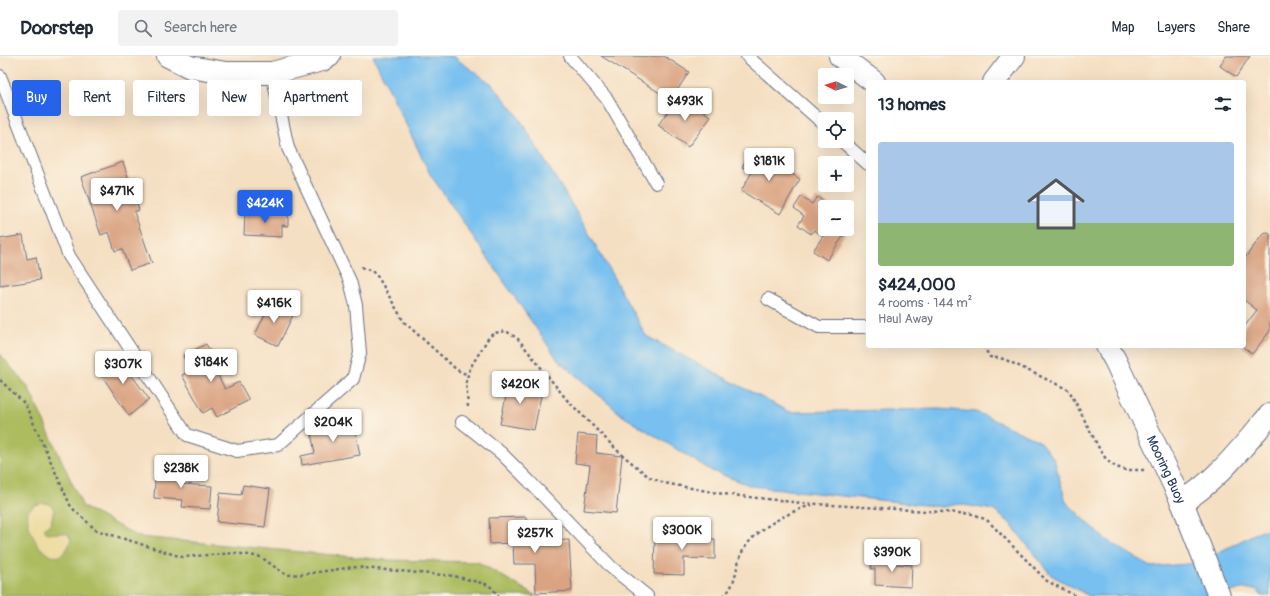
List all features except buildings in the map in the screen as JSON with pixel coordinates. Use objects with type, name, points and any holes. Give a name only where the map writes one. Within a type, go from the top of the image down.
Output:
[{"type":"street","points":[[168,56],[190,67],[219,72],[272,73],[322,60],[329,56]]},
{"type":"street","points":[[840,56],[871,80]]},
{"type":"street","points":[[996,80],[1014,56]]},
{"type":"street","name":"Mooring Buoy","points":[[1108,348],[1116,360],[1182,502],[1219,596]]},
{"type":"street","points":[[1182,502],[1200,492],[1270,415]]},
{"type":"lane","points":[[570,56],[607,99],[656,183]]},
{"type":"lane","points":[[747,56],[818,120]]},
{"type":"lane","points":[[0,76],[69,256],[187,435],[236,451],[278,445],[353,378],[360,353],[356,304],[350,281],[288,148],[272,73]]},
{"type":"lane","points":[[850,148],[866,162]]},
{"type":"lane","points":[[768,299],[819,327],[866,328]]},
{"type":"lane","points":[[462,422],[501,454],[529,480],[612,568],[648,596]]},
{"type":"path","points":[[342,263],[372,271],[378,277],[404,322],[457,370],[468,375]]},
{"type":"path","points":[[478,435],[470,416],[466,382],[470,368],[489,337],[494,333],[506,331],[518,338],[528,349],[567,400],[632,465],[649,477],[664,483],[723,494],[815,504],[974,514],[988,521],[1047,581],[1076,596]]},
{"type":"path","points":[[984,348],[990,357],[1004,360],[1069,390],[1102,454],[1116,467],[1126,470],[1147,470]]},
{"type":"path","points":[[0,380],[25,404],[71,507],[96,530],[182,557],[236,553],[261,557],[286,575],[306,574],[353,567],[454,576],[489,585],[499,596]]},
{"type":"path","points":[[722,596],[732,585],[741,553],[750,540],[788,514],[800,508],[815,504]]},
{"type":"green space","points":[[0,354],[28,387],[83,507],[139,537],[387,560],[478,562],[536,596],[0,596]]},
{"type":"sand","points":[[43,503],[50,504],[54,509],[51,523],[44,529],[47,533],[68,534],[71,540],[65,552],[58,556],[50,555],[43,550],[36,542],[31,532],[28,521],[28,511],[35,505]]},
{"type":"water","points":[[373,56],[452,56],[492,84],[516,113],[587,230],[646,336],[789,412],[940,409],[976,412],[1039,441],[1054,459],[1066,502],[1105,539],[1151,567],[1198,563],[1262,530],[1270,532],[1270,596],[1262,596],[1256,589],[1241,589],[1217,596],[1089,596],[1051,575],[1009,522],[993,510],[959,504],[942,507],[752,486],[712,471],[623,416],[558,360],[430,174]]}]
